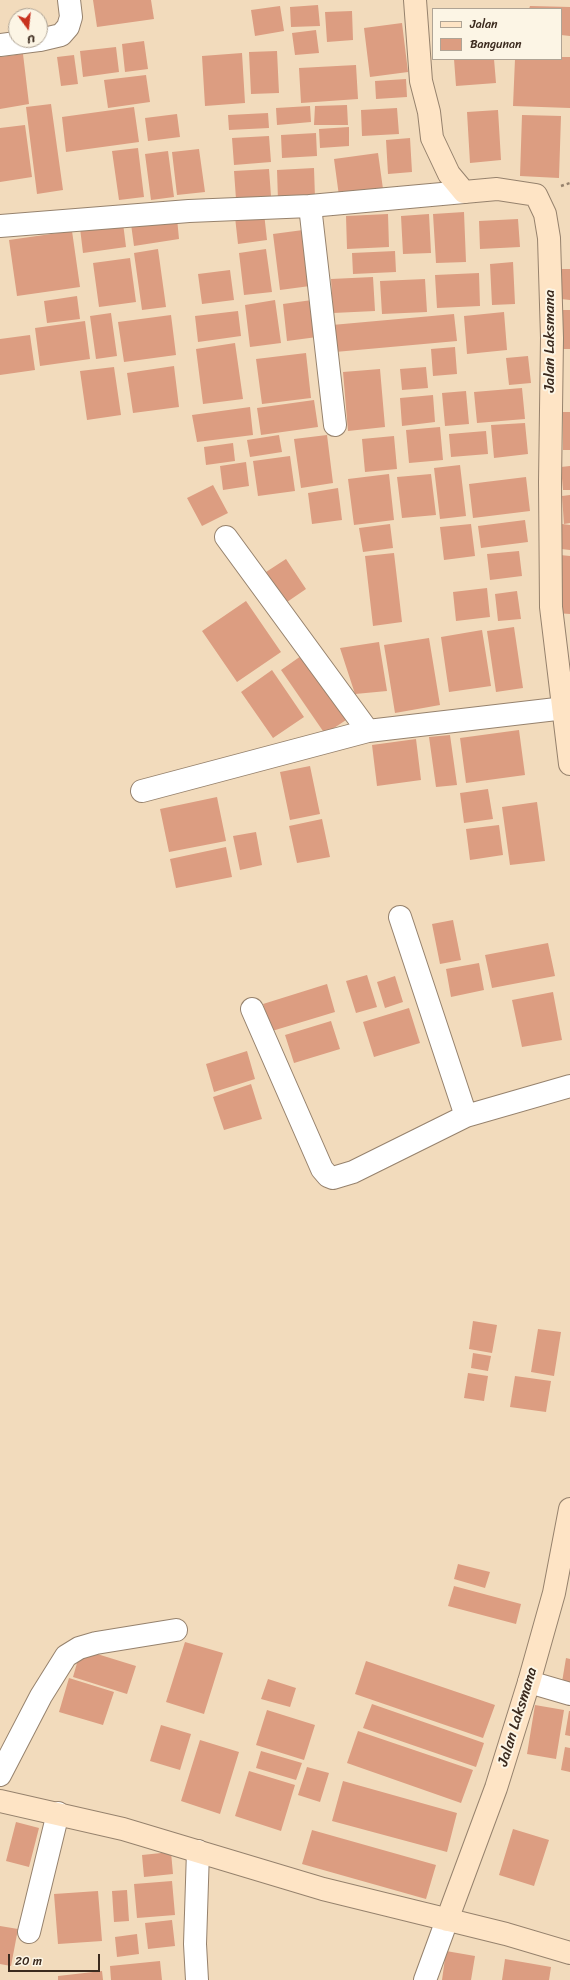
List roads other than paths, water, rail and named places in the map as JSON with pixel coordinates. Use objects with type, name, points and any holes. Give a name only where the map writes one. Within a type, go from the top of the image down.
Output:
[{"type":"street","points":[[48,38],[61,35],[68,27],[71,17],[69,0]]},
{"type":"street","points":[[415,0],[421,81],[429,112],[432,138],[449,174],[464,192]]},
{"type":"street","name":"Jalan Laksmana","points":[[464,192],[497,189],[536,195],[546,214],[549,238],[552,338],[550,482],[551,607],[565,708],[570,764]]},
{"type":"street","points":[[0,226],[189,211],[310,206],[464,192]]},
{"type":"street","points":[[310,206],[335,425]]},
{"type":"street","points":[[226,537],[368,731]]},
{"type":"street","points":[[142,791],[368,731],[565,708]]},
{"type":"street","points":[[400,918],[466,1116]]},
{"type":"street","points":[[252,1009],[322,1169],[328,1176],[333,1178],[339,1178],[353,1172],[466,1116],[570,1086]]},
{"type":"street","name":"Jalan Laksmana","points":[[447,1920],[496,1788],[529,1682],[554,1594],[570,1509]]},
{"type":"street","points":[[0,1775],[41,1696],[66,1656],[79,1648],[96,1643],[176,1630]]},
{"type":"street","points":[[529,1682],[570,1694]]},
{"type":"street","points":[[0,1801],[123,1829],[323,1889],[506,1934],[570,1953]]},
{"type":"street","points":[[29,1932],[58,1814]]},
{"type":"street","points":[[197,1980],[195,1944],[198,1852]]},
{"type":"street","points":[[425,1980],[447,1920]]}]
